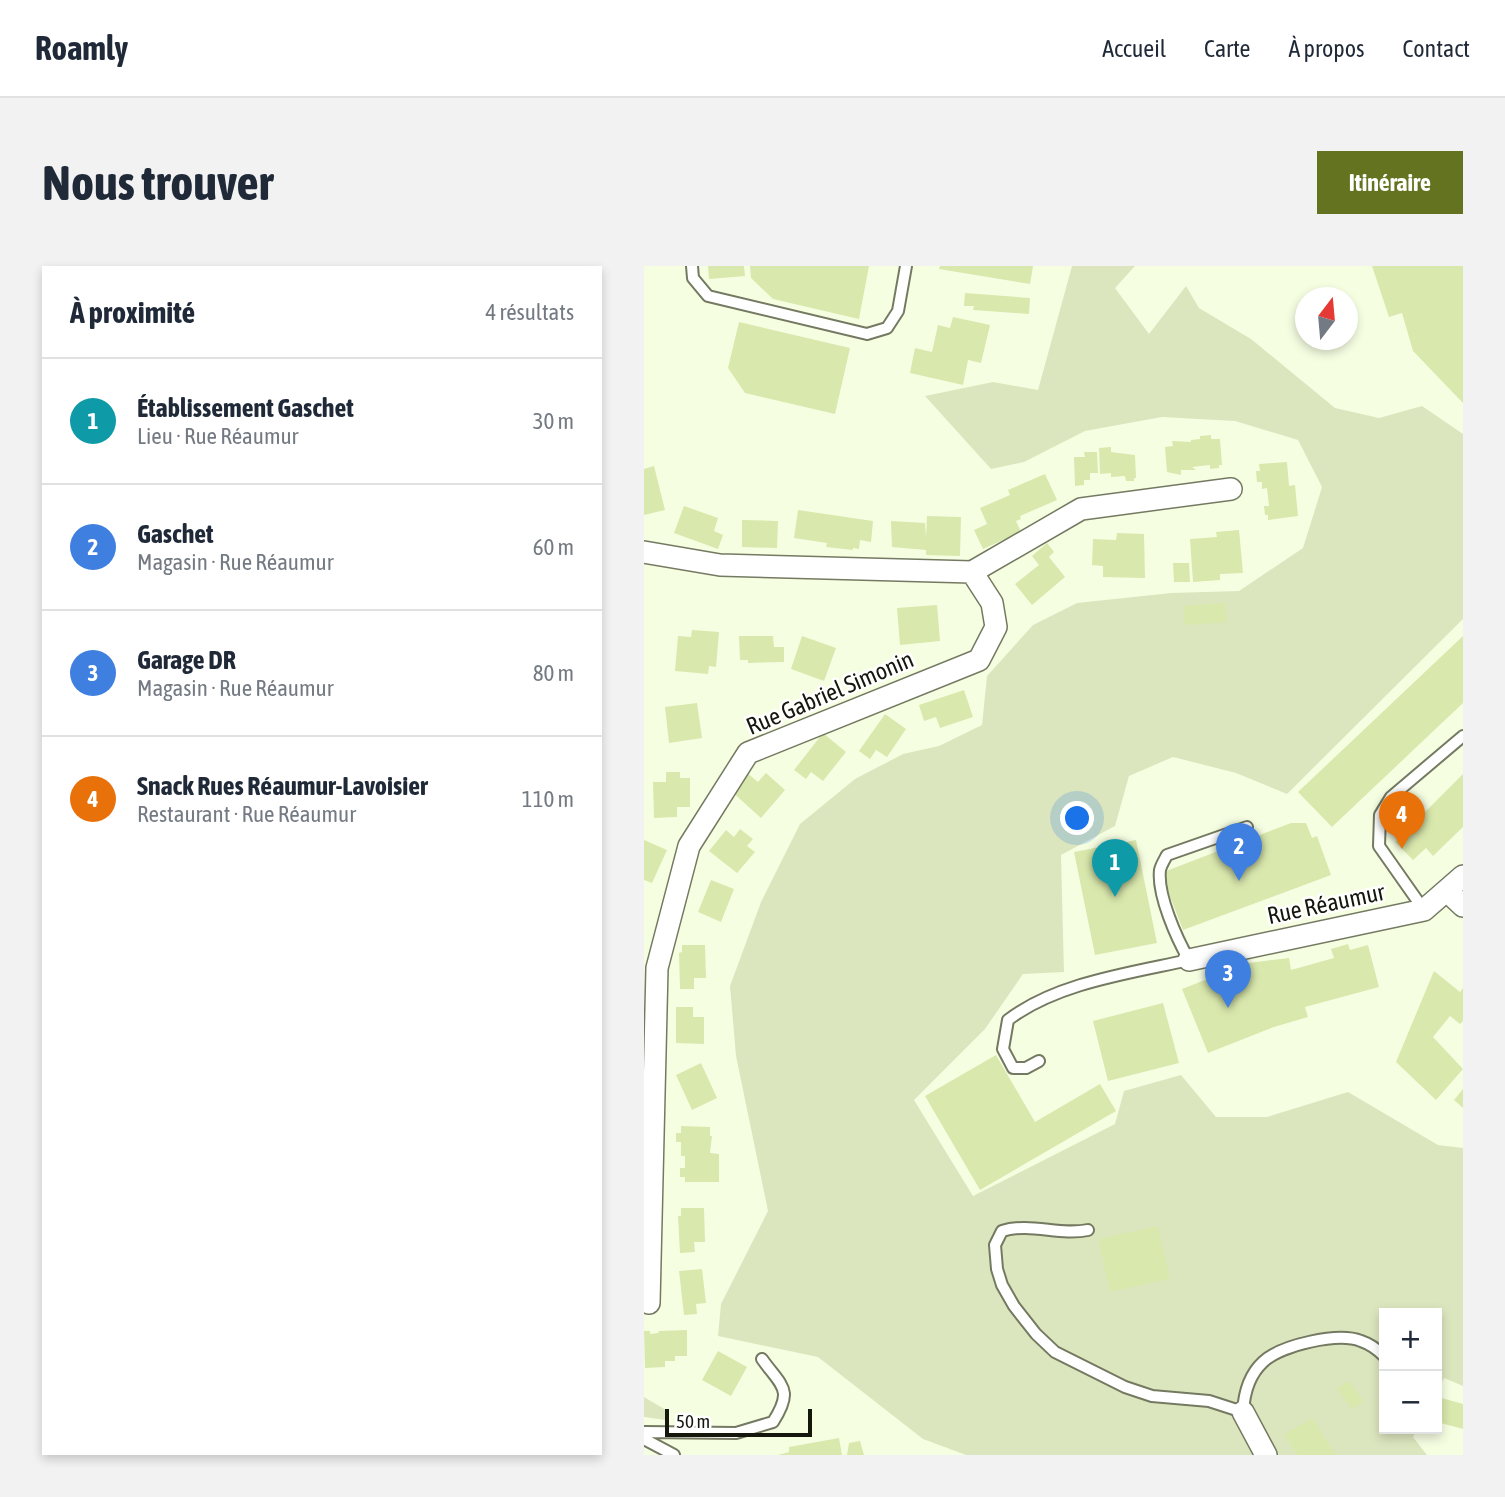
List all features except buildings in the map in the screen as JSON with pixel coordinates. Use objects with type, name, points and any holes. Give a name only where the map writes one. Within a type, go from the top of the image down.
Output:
[{"type":"street","points":[[644,552],[720,565],[972,572],[1081,509],[1231,489]]},
{"type":"street","name":"Rue Gabriel Simonin","points":[[649,1303],[657,968],[689,846],[748,753],[979,660],[996,627],[992,603],[972,572]]},
{"type":"street","name":"Rue Réaumur","points":[[1189,960],[1424,910],[1463,876]]},
{"type":"street","points":[[1447,891],[1463,906]]},
{"type":"street","points":[[1243,1412],[1266,1455]]},
{"type":"lane","points":[[692,266],[693,278],[708,296],[867,334],[887,328],[898,310],[906,266]]},
{"type":"lane","points":[[1424,910],[1379,846],[1380,815],[1391,797],[1463,736]]},
{"type":"lane","points":[[1039,1061],[1026,1068],[1013,1068],[1003,1049],[1008,1020],[1027,1006],[1046,997],[1117,976],[1189,960],[1174,933],[1160,870],[1167,855],[1247,827]]},
{"type":"lane","points":[[1088,1230],[1075,1232],[1014,1227],[1002,1231],[995,1245],[997,1269],[1002,1285],[1014,1306],[1036,1334],[1055,1352],[1125,1387],[1152,1396],[1209,1401],[1243,1412],[1243,1397],[1250,1380],[1260,1364],[1273,1354],[1321,1340],[1342,1338],[1360,1340],[1379,1353]]},
{"type":"lane","points":[[644,1433],[736,1433],[773,1422],[784,1405],[785,1390],[762,1359]]},
{"type":"lane","points":[[644,1439],[674,1455]]},
{"type":"green space","points":[[1072,266],[1135,266],[1115,288],[1149,334],[1186,286],[1199,308],[1251,339],[1335,408],[1379,418],[1422,406],[1463,434],[1463,619],[1287,794],[1236,773],[1173,757],[1129,776],[1115,826],[1061,855],[1064,972],[1023,974],[985,1029],[914,1100],[973,1196],[1115,1124],[1124,1091],[1181,1075],[1216,1117],[1267,1117],[1348,1092],[1438,1145],[1463,1148],[1463,1386],[1444,1378],[1442,1382],[1442,1308],[1379,1308],[1379,1434],[1414,1434],[1413,1437],[1427,1455],[966,1455],[923,1439],[818,1357],[718,1336],[721,1304],[768,1211],[736,1056],[730,986],[761,902],[800,824],[855,779],[903,754],[939,746],[982,725],[987,676],[1033,625],[1077,603],[1171,593],[1239,591],[1303,548],[1322,487],[1298,440],[1235,421],[1162,417],[1085,431],[1024,462],[991,469],[925,396],[993,382],[1038,390]]},
{"type":"green space","points":[[644,1397],[666,1410],[666,1420],[644,1417]]},
{"type":"place","name":"Snack Rues Réaumur-Lavoisier","points":[[1402,849]]},
{"type":"place","name":"Gaschet","points":[[1239,881]]},
{"type":"place","name":"Établissement Gaschet","points":[[1115,897]]},
{"type":"place","name":"Garage DR","points":[[1228,1008]]}]
